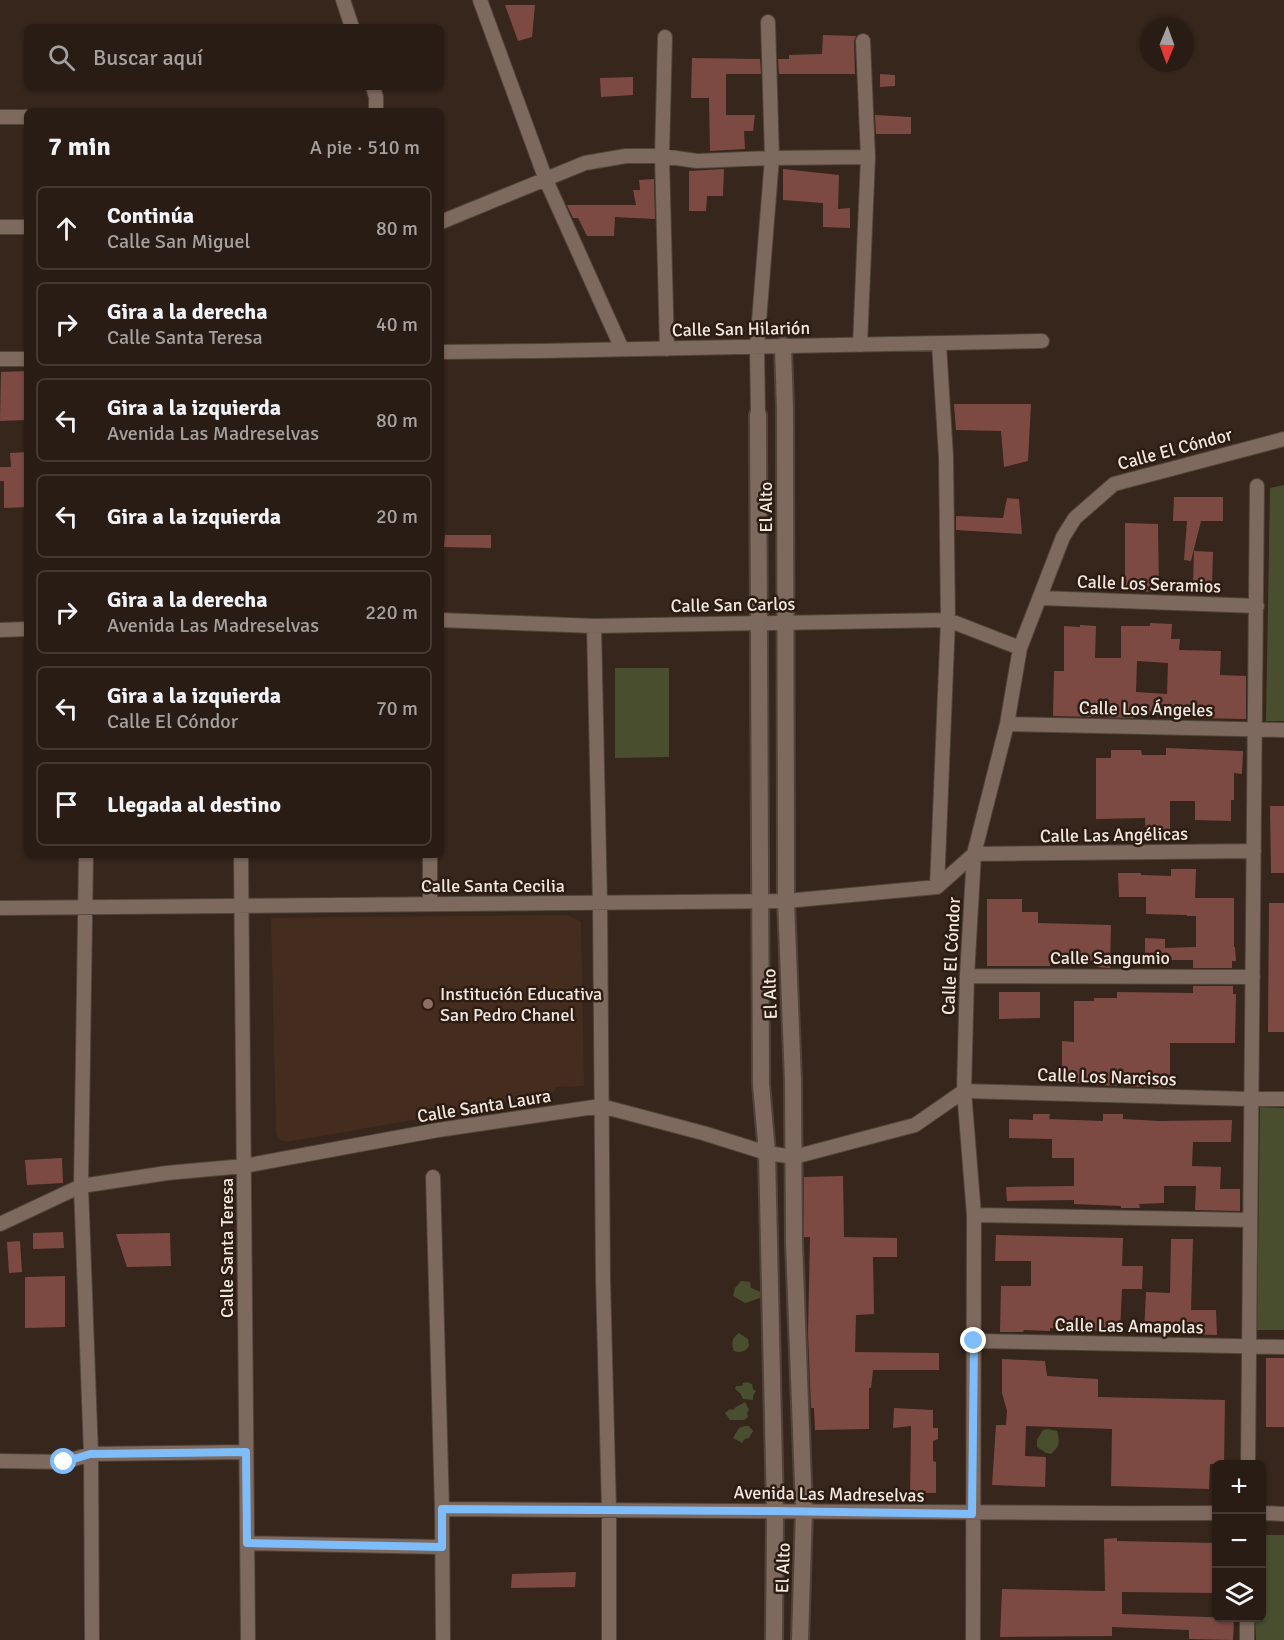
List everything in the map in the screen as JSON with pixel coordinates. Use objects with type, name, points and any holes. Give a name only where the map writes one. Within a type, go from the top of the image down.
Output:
[{"type":"street","points":[[343,0],[351,24]]},
{"type":"street","points":[[480,0],[546,180],[622,349]]},
{"type":"street","name":"El Alto","points":[[768,22],[772,158],[757,346],[761,1084],[767,1153],[775,1511],[774,1640]]},
{"type":"street","points":[[665,37],[662,156],[667,349]]},
{"type":"street","points":[[860,345],[868,157],[863,41]]},
{"type":"street","points":[[374,90],[376,108]]},
{"type":"street","points":[[0,117],[24,117]]},
{"type":"street","points":[[444,221],[585,163],[626,156],[662,156],[697,161],[868,157]]},
{"type":"street","points":[[0,227],[24,227]]},
{"type":"street","name":"Calle San Hilarión","points":[[444,352],[1042,341]]},
{"type":"street","points":[[937,887],[948,620],[945,458],[939,344]]},
{"type":"street","name":"El Alto","points":[[783,346],[786,901],[794,1157],[794,1243],[804,1511],[800,1640]]},
{"type":"street","points":[[0,359],[24,359]]},
{"type":"street","name":"Calle El Cóndor","points":[[973,1640],[974,1215],[964,1091],[968,975],[974,854],[1006,724],[1020,648],[1063,537],[1075,518],[1114,484],[1284,439]]},
{"type":"street","points":[[1248,1460],[1257,486]]},
{"type":"street","name":"Calle Los Seramios","points":[[1040,598],[1257,606]]},
{"type":"street","name":"Calle San Carlos","points":[[444,620],[594,626],[948,620],[1020,648]]},
{"type":"street","points":[[594,626],[609,1510],[609,1640]]},
{"type":"street","points":[[0,630],[24,629]]},
{"type":"street","name":"Calle Los Ángeles","points":[[1006,724],[1284,730]]},
{"type":"street","name":"Calle Las Angélicas","points":[[974,854],[1254,851]]},
{"type":"street","points":[[937,887],[974,854]]},
{"type":"street","points":[[86,858],[81,1186],[90,1454],[92,1640]]},
{"type":"street","name":"Calle Santa Teresa","points":[[241,858],[248,1640]]},
{"type":"street","points":[[430,858],[430,904]]},
{"type":"street","name":"Calle Santa Cecilia","points":[[0,908],[786,901],[937,887]]},
{"type":"street","name":"Calle Sangumio","points":[[968,975],[1253,976]]},
{"type":"street","name":"Calle Santa Laura","points":[[0,1224],[81,1186],[167,1173],[244,1166],[438,1130],[601,1106],[703,1132],[767,1153],[794,1157],[915,1125],[964,1091]]},
{"type":"street","name":"Calle Los Narcisos","points":[[964,1091],[1284,1098]]},
{"type":"street","points":[[433,1177],[442,1509],[443,1640]]},
{"type":"street","points":[[974,1215],[1250,1220]]},
{"type":"street","name":"Calle Las Amapolas","points":[[974,1341],[1284,1347]]},
{"type":"street","points":[[0,1461],[64,1462],[90,1454],[246,1452]]},
{"type":"street","name":"Avenida Las Madreselvas","points":[[442,1509],[972,1514],[1212,1513]]},
{"type":"street","points":[[1266,1514],[1284,1514]]},
{"type":"street","points":[[247,1543],[442,1547]]},
{"type":"street","points":[[1247,1622],[1247,1640]]},
{"type":"shaded area","name":"Institución Educativa San Pedro Chanel","points":[[568,915],[581,922],[584,1086],[557,1087],[550,1096],[287,1142],[280,1140],[276,1134],[271,918]]},
{"type":"green space","points":[[1284,485],[1284,721],[1266,721],[1270,488]]},
{"type":"green space","points":[[615,668],[669,668],[669,757],[615,758]]},
{"type":"green space","points":[[1260,1107],[1284,1108],[1284,1330],[1257,1330]]},
{"type":"green space","points":[[741,1281],[750,1282],[751,1288],[761,1292],[760,1298],[745,1303],[733,1296],[735,1288]]},
{"type":"green space","points":[[739,1333],[748,1339],[749,1346],[741,1352],[734,1351],[733,1346],[733,1341]]},
{"type":"green space","points":[[747,1382],[752,1384],[756,1391],[753,1400],[743,1399],[735,1389],[736,1386],[742,1386]]},
{"type":"green space","points":[[745,1402],[749,1410],[748,1417],[744,1420],[730,1420],[725,1413]]},
{"type":"green space","points":[[749,1426],[753,1431],[742,1443],[733,1438],[739,1428]]},
{"type":"green space","points":[[1043,1430],[1057,1431],[1059,1438],[1058,1446],[1051,1454],[1037,1447],[1037,1440]]},
{"type":"green space","points":[[1266,1535],[1284,1535],[1284,1640],[1256,1640],[1255,1622],[1266,1622]]},
{"type":"building","points":[[505,5],[535,5],[532,37],[518,41]]},
{"type":"building","points":[[823,35],[856,36],[854,41],[855,74],[779,74],[778,59],[789,59],[789,55],[822,54]]},
{"type":"building","points":[[692,58],[760,59],[761,74],[726,74],[726,115],[755,115],[753,131],[744,131],[745,149],[710,151],[709,98],[691,98]]},
{"type":"building","points":[[880,74],[895,75],[895,86],[880,87]]},
{"type":"building","points":[[633,77],[633,95],[601,97],[600,78]]},
{"type":"building","points":[[875,115],[911,117],[911,134],[876,134]]},
{"type":"building","points":[[724,169],[723,196],[707,196],[706,211],[689,211],[689,171]]},
{"type":"building","points":[[783,169],[839,175],[838,209],[850,208],[850,228],[823,227],[823,203],[783,200]]},
{"type":"building","points":[[654,179],[655,219],[615,217],[614,236],[587,236],[578,218],[573,218],[567,205],[636,205],[633,190],[640,190],[639,180]]},
{"type":"building","points":[[24,371],[24,420],[0,421],[1,372]]},
{"type":"building","points":[[954,404],[1031,404],[1028,461],[1004,467],[1001,431],[956,430]]},
{"type":"building","points":[[24,452],[24,507],[4,508],[4,481],[0,481],[0,467],[11,467],[10,453]]},
{"type":"building","points":[[1174,497],[1223,497],[1223,521],[1201,521],[1191,561],[1184,560],[1187,521],[1173,521]]},
{"type":"building","points":[[1007,498],[1019,499],[1022,534],[956,530],[956,516],[1003,518]]},
{"type":"building","points":[[1125,523],[1158,524],[1159,592],[1125,591]]},
{"type":"building","points":[[445,535],[491,535],[491,548],[444,547]]},
{"type":"building","points":[[1194,551],[1213,552],[1212,585],[1193,584]]},
{"type":"building","points":[[1150,623],[1172,624],[1171,639],[1180,639],[1179,650],[1221,651],[1220,675],[1246,676],[1246,719],[1135,714],[1135,718],[1053,716],[1054,671],[1064,671],[1064,626],[1096,626],[1095,658],[1121,658],[1121,626],[1150,626]],"holes":[[[1137,661],[1168,663],[1167,694],[1136,692]]]},
{"type":"building","points":[[1166,748],[1243,751],[1242,774],[1234,773],[1231,821],[1195,820],[1195,801],[1170,801],[1170,839],[1146,839],[1145,818],[1096,819],[1096,758],[1111,758],[1111,750],[1141,750],[1142,755],[1166,755]]},
{"type":"building","points":[[1270,806],[1284,806],[1284,873],[1271,873]]},
{"type":"building","points":[[1171,869],[1196,869],[1195,898],[1234,898],[1236,961],[1232,961],[1232,968],[1193,968],[1193,960],[1165,960],[1165,963],[1145,962],[1145,938],[1165,939],[1165,948],[1196,947],[1196,916],[1146,914],[1146,897],[1119,897],[1118,873],[1171,876]]},
{"type":"building","points":[[987,899],[1022,899],[1022,912],[1038,912],[1038,923],[1111,925],[1110,968],[1097,967],[1097,961],[1068,961],[1068,964],[1050,964],[1050,966],[987,966]]},
{"type":"building","points":[[1269,903],[1284,903],[1284,1032],[1268,1032]]},
{"type":"building","points":[[1193,986],[1233,986],[1233,994],[1236,994],[1235,1043],[1170,1043],[1170,1088],[1095,1085],[1095,1082],[1062,1084],[1062,1041],[1074,1042],[1074,1001],[1117,998],[1117,992],[1193,993]]},
{"type":"building","points":[[999,992],[1040,992],[1040,1018],[999,1019]]},
{"type":"building","points":[[1033,1114],[1050,1114],[1049,1119],[1103,1121],[1103,1114],[1123,1114],[1123,1119],[1159,1121],[1232,1120],[1231,1142],[1193,1142],[1192,1166],[1221,1167],[1220,1189],[1240,1189],[1240,1211],[1195,1210],[1196,1186],[1164,1186],[1164,1203],[1139,1204],[1140,1208],[1074,1204],[1074,1200],[1007,1201],[1006,1187],[1074,1186],[1074,1158],[1052,1158],[1052,1139],[1009,1138],[1009,1119],[1033,1120]]},
{"type":"building","points":[[62,1158],[63,1183],[27,1185],[25,1160]]},
{"type":"building","points":[[843,1176],[844,1237],[897,1238],[897,1257],[873,1257],[874,1314],[856,1315],[855,1352],[939,1353],[939,1370],[873,1370],[871,1388],[869,1388],[869,1429],[815,1430],[814,1408],[811,1408],[808,1333],[810,1237],[804,1237],[804,1177]]},
{"type":"building","points":[[63,1232],[64,1248],[33,1249],[33,1233]]},
{"type":"building","points":[[170,1233],[171,1266],[127,1267],[116,1234]]},
{"type":"building","points":[[996,1235],[1123,1238],[1122,1266],[1143,1266],[1142,1289],[1122,1289],[1120,1332],[1050,1328],[1050,1331],[1000,1332],[1001,1286],[1031,1286],[1031,1261],[995,1261]]},
{"type":"building","points":[[1171,1239],[1193,1239],[1191,1310],[1216,1310],[1217,1335],[1144,1333],[1146,1292],[1170,1293]]},
{"type":"building","points":[[20,1241],[22,1272],[9,1273],[7,1242]]},
{"type":"building","points":[[65,1276],[65,1327],[25,1328],[25,1277]]},
{"type":"building","points":[[1266,1358],[1284,1358],[1284,1427],[1266,1427]]},
{"type":"building","points":[[1002,1359],[1045,1361],[1047,1376],[1098,1379],[1098,1397],[1225,1400],[1224,1460],[1212,1460],[1209,1489],[1111,1486],[1112,1429],[1026,1426],[1025,1456],[1046,1457],[1045,1487],[992,1485],[996,1425],[1006,1425],[1007,1411],[1002,1393]]},
{"type":"building","points":[[894,1408],[933,1410],[933,1428],[938,1428],[938,1439],[933,1441],[936,1493],[921,1493],[918,1503],[910,1503],[911,1426],[893,1428]]},
{"type":"building","points":[[1104,1539],[1212,1543],[1212,1593],[1122,1592],[1122,1614],[1212,1617],[1212,1622],[1234,1622],[1233,1640],[1189,1639],[1189,1630],[1112,1627],[1112,1636],[1000,1637],[1002,1589],[1105,1591]]},
{"type":"building","points":[[576,1572],[575,1587],[511,1588],[512,1574]]},
{"type":"place","name":"Institución Educativa San Pedro Chanel","points":[[428,1004]]},
{"type":"route","points":[[64,1462],[90,1454],[246,1452],[247,1543],[442,1547],[442,1509],[972,1514],[974,1341]]}]
